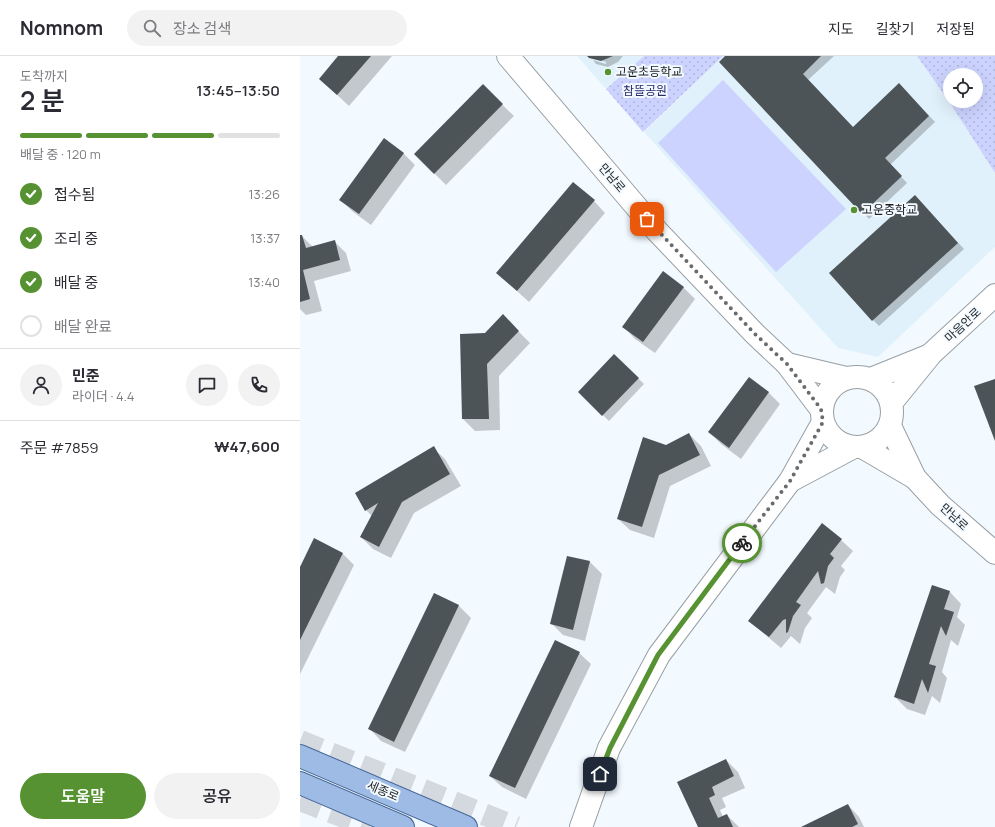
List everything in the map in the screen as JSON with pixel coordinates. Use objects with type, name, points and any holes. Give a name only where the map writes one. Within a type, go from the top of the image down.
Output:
[{"type":"main road","name":"세종로","points":[[300,756],[466,827]]},
{"type":"main road","points":[[300,783],[403,827]]},
{"type":"street","name":"만남로","points":[[508,56],[657,231],[755,334],[787,364],[822,415]]},
{"type":"street","name":"마음안로","points":[[931,354],[995,295]]},
{"type":"street","points":[[871,379],[931,354]]},
{"type":"street","points":[[790,481],[857,447],[874,444],[883,436],[890,426],[892,402],[931,354]]},
{"type":"street","points":[[787,364],[846,378]]},
{"type":"street","points":[[581,827],[610,748],[658,655],[790,481],[822,415],[825,395],[834,384],[846,378],[859,376],[871,379],[884,388],[892,402]]},
{"type":"street","points":[[822,415],[829,434],[839,443],[857,447],[915,478]]},
{"type":"street","points":[[890,426],[915,478]]},
{"type":"street","name":"만남로","points":[[915,478],[940,505],[995,553]]},
{"type":"shaded area","name":"고운초등학교","points":[[577,56],[644,56],[606,89]]},
{"type":"shaded area","name":"고운중학교","points":[[723,56],[917,56],[943,93],[943,108],[953,108],[995,173],[995,247],[878,357],[838,348],[644,132]]},
{"type":"green space","name":"참뜰공원","points":[[644,56],[723,56],[643,132],[606,89]]},
{"type":"green space","points":[[917,56],[995,56],[995,173],[953,108],[983,108],[983,68],[943,68],[943,93]]},
{"type":"green space","points":[[723,80],[846,209],[776,272],[658,143]]},
{"type":"building","points":[[338,56],[371,56],[337,95],[319,79]]},
{"type":"building","name":"고운초등학교","points":[[587,56],[613,56],[601,61],[589,58]]},
{"type":"building","name":"고운중학교","points":[[725,56],[821,56],[803,74],[853,127],[899,83],[929,116],[885,158],[902,176],[862,214],[719,62]]},
{"type":"building","points":[[483,84],[503,104],[434,174],[414,154]]},
{"type":"building","points":[[384,138],[404,153],[359,214],[339,200]]},
{"type":"building","points":[[573,182],[595,200],[517,291],[496,273]]},
{"type":"building","name":"고운중학교","points":[[915,195],[958,243],[872,321],[829,273]]},
{"type":"building","points":[[300,235],[302,235],[306,248],[335,240],[340,260],[303,270],[310,299],[300,302]]},
{"type":"building","points":[[663,271],[684,287],[643,342],[622,327]]},
{"type":"building","points":[[503,314],[519,331],[487,364],[489,419],[462,419],[460,334],[485,333]]},
{"type":"building","points":[[614,354],[639,378],[602,416],[578,392]]},
{"type":"building","points":[[749,377],[769,392],[729,448],[708,432]]},
{"type":"building","points":[[995,379],[995,441],[974,386]]},
{"type":"building","points":[[689,433],[700,455],[659,475],[642,527],[617,519],[643,437],[666,445]]},
{"type":"building","points":[[434,446],[450,474],[402,502],[379,547],[360,537],[378,503],[365,511],[355,493]]},
{"type":"building","points":[[822,523],[842,539],[830,554],[834,558],[828,566],[824,583],[821,584],[818,571],[796,602],[801,605],[793,616],[788,632],[786,633],[786,619],[783,620],[769,637],[748,621]]},
{"type":"building","points":[[314,538],[343,553],[300,640],[300,567]]},
{"type":"building","points":[[567,556],[590,561],[573,630],[550,624]]},
{"type":"building","points":[[932,585],[950,591],[944,609],[954,612],[946,636],[941,626],[929,664],[936,666],[928,693],[922,679],[914,704],[894,697]]},
{"type":"building","points":[[434,593],[459,605],[394,742],[368,729]]},
{"type":"building","points":[[555,640],[580,652],[515,788],[489,776]]},
{"type":"building","points":[[726,759],[734,776],[712,787],[715,795],[709,798],[718,818],[727,814],[733,827],[698,827],[677,782]]},
{"type":"building","points":[[848,804],[858,824],[852,827],[801,827]]},
{"type":"tunnel","points":[[300,741],[516,827]]},
{"type":"tunnel","points":[[300,800],[370,827]]},
{"type":"way so far","points":[[647,219],[755,334],[787,364],[821,409],[823,422],[790,481],[742,543]]},
{"type":"place","name":"고운초등학교","points":[[608,72]]},
{"type":"place","name":"고운중학교","points":[[854,210]]},
{"type":"route","points":[[600,774],[610,748],[658,655],[742,543]]}]
